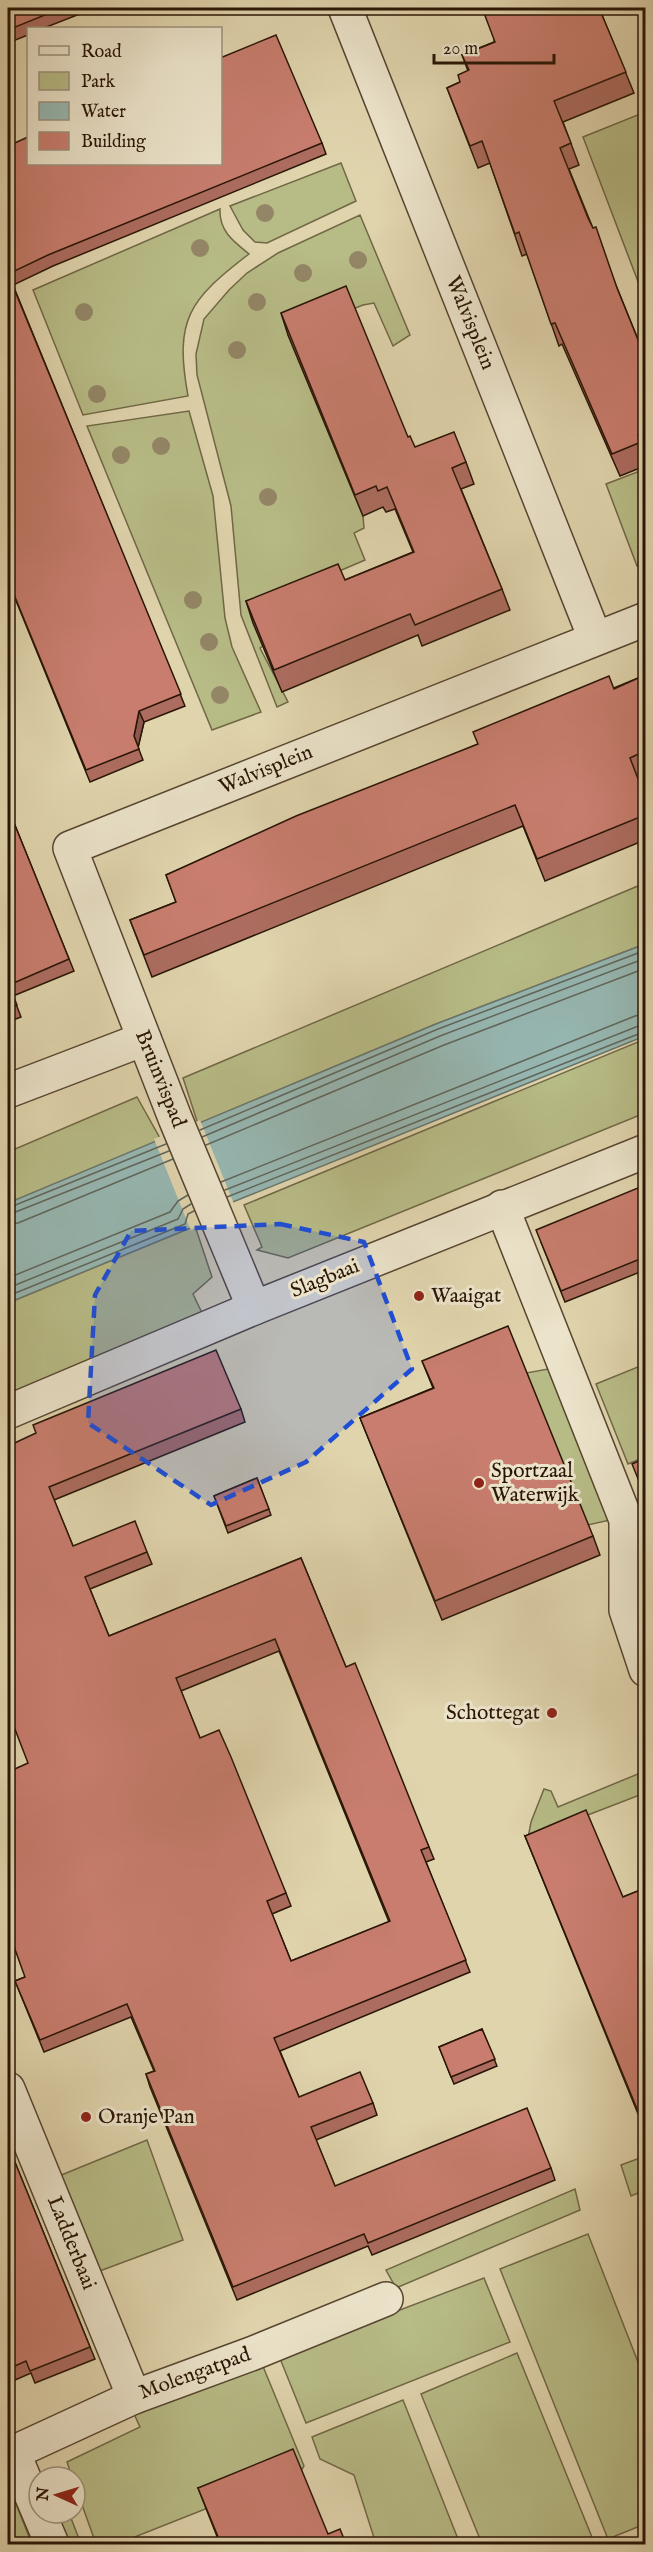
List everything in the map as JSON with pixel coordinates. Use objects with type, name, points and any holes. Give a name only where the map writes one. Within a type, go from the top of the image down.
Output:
[{"type":"street","name":"Walvisplein","points":[[345,8],[595,638]]},
{"type":"street","name":"Walvisplein","points":[[70,848],[645,619]]},
{"type":"street","name":"Bruinvispad","points":[[70,848],[175,1118],[254,1308]]},
{"type":"street","points":[[8,1091],[144,1039]]},
{"type":"street","name":"Slagbaai","points":[[8,1412],[254,1308],[645,1151]]},
{"type":"street","points":[[502,1207],[626,1520],[626,1610],[645,1670]]},
{"type":"street","name":"Ladderbaai","points":[[8,2089],[134,2397]]},
{"type":"street","name":"Molengatpad","points":[[10,2454],[134,2397],[251,2354],[386,2300]]},
{"type":"street","points":[[10,2454],[52,2544]]},
{"type":"highlighted area","points":[[280,1224],[364,1242],[412,1369],[306,1462],[211,1505],[88,1423],[95,1295],[131,1231]]},
{"type":"green space","points":[[645,112],[645,300],[583,137]]},
{"type":"green space","points":[[341,163],[356,201],[267,243],[255,242],[243,230],[230,206]]},
{"type":"green space","points":[[220,209],[220,217],[225,229],[233,240],[249,254],[212,285],[191,313],[185,329],[183,348],[188,396],[83,415],[33,290]]},
{"type":"green space","points":[[360,215],[410,335],[393,346],[374,303],[363,305],[288,335],[363,516],[364,528],[354,533],[365,560],[255,607],[263,646],[260,648],[288,702],[277,707],[241,615],[231,506],[197,375],[196,354],[204,319],[247,273],[278,253]]},
{"type":"green space","points":[[189,411],[213,496],[225,618],[232,647],[261,712],[212,730],[87,426]]},
{"type":"green space","points":[[645,469],[645,563],[637,566],[606,484]]},
{"type":"green space","points":[[645,883],[645,944],[436,1024],[198,1124],[183,1078]]},
{"type":"green space","points":[[645,1039],[645,1113],[288,1258],[257,1250],[262,1247],[244,1205]]},
{"type":"green space","points":[[137,1097],[161,1140],[8,1204],[8,1152]]},
{"type":"green space","points":[[195,1226],[212,1277],[193,1294],[203,1315],[8,1395],[8,1303]]},
{"type":"green space","points":[[645,1364],[645,1457],[628,1464],[596,1384]]},
{"type":"green space","points":[[548,1369],[610,1520],[588,1525],[526,1373]]},
{"type":"green space","points":[[645,1771],[645,1793],[528,1838],[531,1822],[544,1789],[551,1791],[558,1807]]},
{"type":"green space","points":[[147,2140],[183,2240],[97,2272],[59,2176]]},
{"type":"green space","points":[[645,2156],[645,2190],[631,2196],[621,2165]]},
{"type":"green space","points":[[575,2189],[580,2210],[396,2288],[386,2270]]},
{"type":"green space","points":[[588,2234],[645,2380],[645,2524],[608,2539],[500,2269]]},
{"type":"green space","points":[[484,2278],[510,2342],[306,2423],[279,2356]]},
{"type":"green space","points":[[517,2353],[594,2542],[589,2544],[482,2544],[421,2394]]},
{"type":"green space","points":[[262,2364],[304,2466],[301,2471],[117,2544],[96,2544],[87,2519],[87,2465],[68,2465],[67,2462],[140,2427],[134,2414]]},
{"type":"green space","points":[[403,2400],[460,2544],[376,2544],[354,2475],[320,2459],[312,2437]]},
{"type":"green space","points":[[9,2486],[32,2544],[8,2544]]},
{"type":"green space","points":[[60,2525],[74,2525],[81,2544],[67,2544]]},
{"type":"water","points":[[645,944],[645,1036],[193,1218],[195,1226],[8,1303],[8,1203],[436,1024]]},
{"type":"pier","points":[[200,1120],[234,1204],[196,1220],[198,1227],[191,1231],[154,1139]]},
{"type":"building","points":[[8,8],[62,8],[8,30]]},
{"type":"building","points":[[498,8],[599,8],[626,72],[554,101],[571,143],[560,148],[588,218],[593,228],[596,227],[617,288],[645,357],[645,432],[638,435],[641,442],[612,454],[555,323],[551,324],[519,232],[515,234],[482,141],[470,146],[447,88],[460,82],[458,75],[469,70],[462,55],[495,42],[484,13]]},
{"type":"building","points":[[276,35],[322,143],[48,255],[8,274],[8,146],[27,137],[27,165],[222,165],[222,57]]},
{"type":"building","points":[[8,274],[181,694],[139,711],[134,736],[139,749],[86,770],[8,580]]},
{"type":"building","points":[[346,286],[408,437],[410,436],[415,447],[454,432],[466,462],[452,468],[502,589],[415,625],[410,614],[274,670],[246,601],[338,564],[345,580],[414,552],[387,487],[378,491],[376,486],[355,495],[281,313]]},
{"type":"building","points":[[645,675],[645,751],[630,758],[645,797],[645,815],[537,859],[515,805],[144,955],[130,920],[176,902],[166,875],[296,816],[478,744],[473,732],[609,676],[614,689]]},
{"type":"building","points":[[8,808],[69,959],[9,985],[17,1005],[8,1009]]},
{"type":"building","points":[[645,1185],[645,1257],[561,1291],[536,1230]]},
{"type":"building","name":"Sportzaal Waterwijk","points":[[508,1326],[593,1536],[435,1601],[360,1418],[434,1388],[422,1361]]},
{"type":"building","points":[[216,1350],[241,1409],[49,1487],[73,1546],[135,1521],[147,1552],[85,1577],[109,1636],[301,1558],[346,1667],[355,1663],[429,1847],[421,1850],[466,1960],[274,2038],[299,2097],[360,2072],[373,2103],[311,2127],[335,2186],[527,2108],[551,2168],[368,2243],[364,2234],[233,2287],[146,2074],[155,2071],[127,2004],[40,2040],[15,1981],[25,1977],[8,1930],[8,1772],[28,1763],[8,1711],[8,1446],[36,1433],[33,1425]],"holes":[[[275,1639],[390,1921],[291,1961],[267,1901],[286,1893],[231,1757],[219,1730],[200,1738],[176,1678]]]},
{"type":"building","points":[[645,1458],[645,1496],[632,1464]]},
{"type":"building","points":[[257,1478],[269,1509],[226,1526],[214,1496]]},
{"type":"building","points":[[586,1810],[623,1897],[645,1888],[645,2120],[642,2121],[525,1836]]},
{"type":"building","points":[[482,2029],[495,2059],[451,2077],[439,2047]]},
{"type":"building","points":[[8,2145],[90,2347],[30,2371],[26,2361],[8,2369]]},
{"type":"building","points":[[293,2449],[328,2534],[340,2529],[346,2544],[221,2544],[198,2488]]},
{"type":"place","name":"Waaigat","points":[[419,1296]]},
{"type":"place","name":"Sportzaal Waterwijk","points":[[479,1483]]},
{"type":"place","name":"Schottegat","points":[[552,1713]]},
{"type":"place","name":"Oranje Pan","points":[[86,2117]]}]
